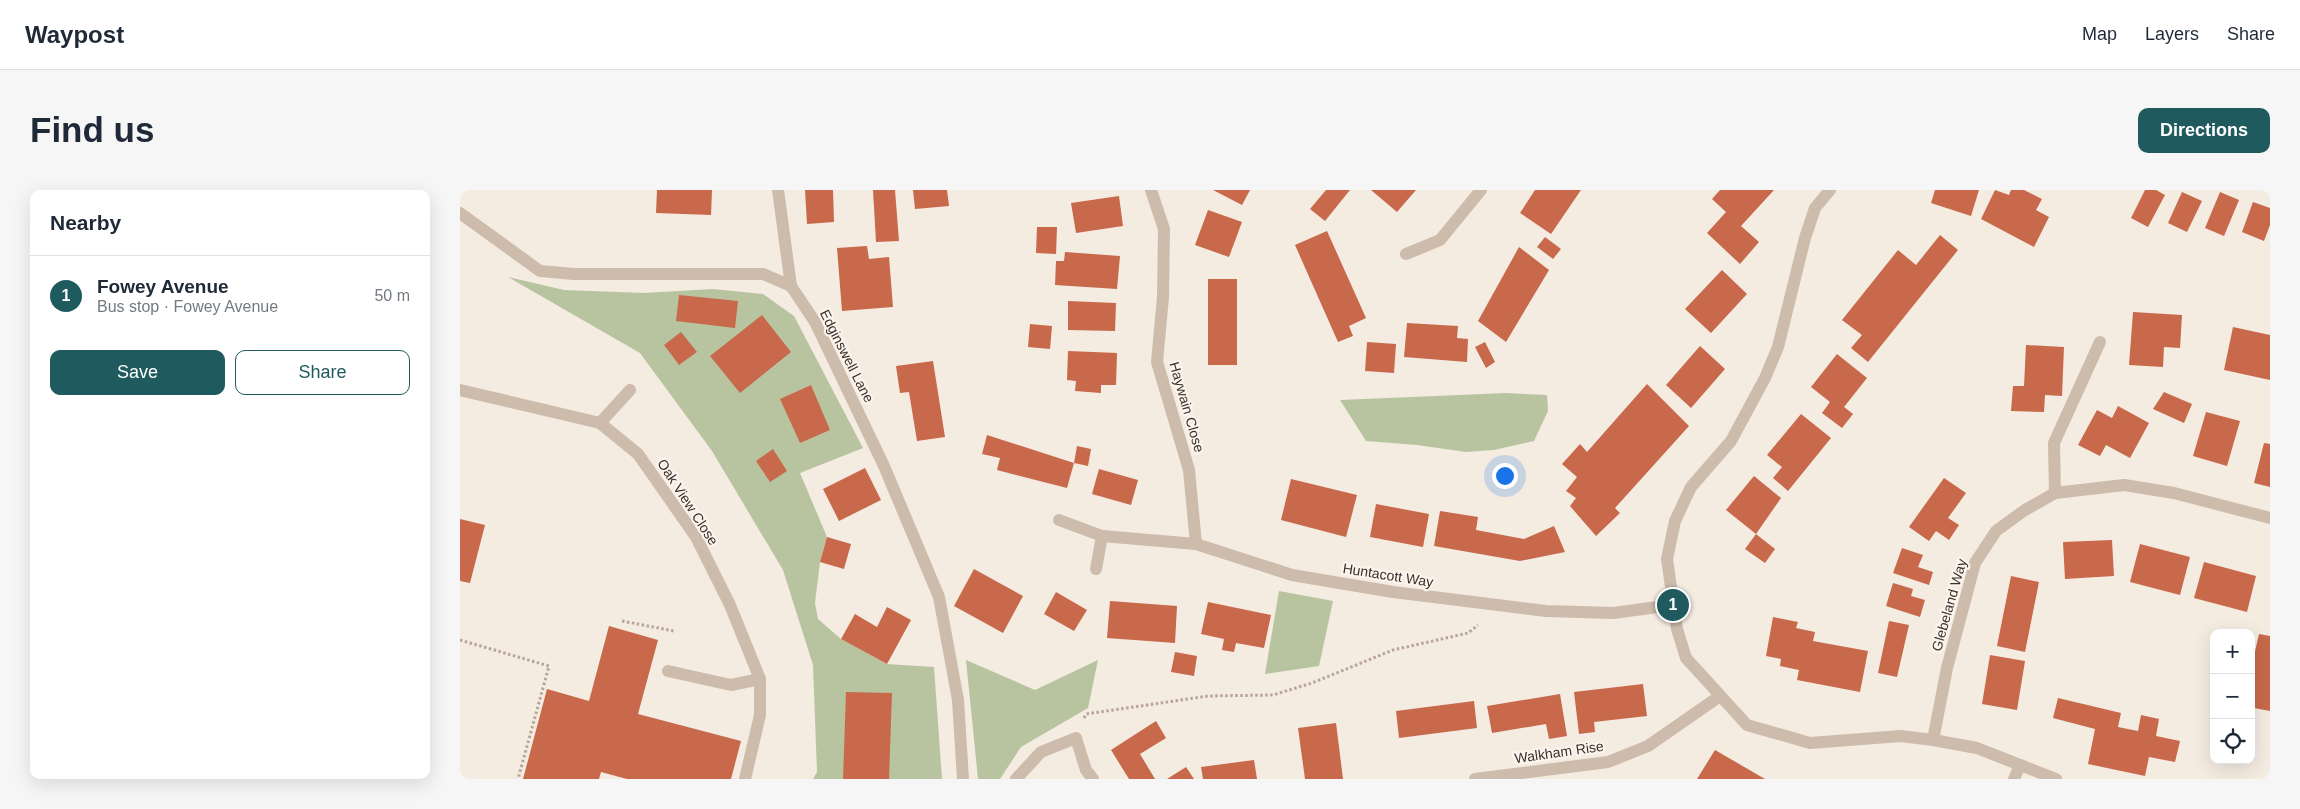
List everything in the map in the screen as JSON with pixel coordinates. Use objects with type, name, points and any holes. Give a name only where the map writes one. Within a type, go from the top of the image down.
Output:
[{"type":"street","points":[[778,190],[791,286]]},
{"type":"street","name":"Haywain Close","points":[[1151,190],[1164,229],[1163,297],[1157,362],[1189,470],[1196,544]]},
{"type":"street","points":[[1406,254],[1440,240],[1481,190]]},
{"type":"street","points":[[1830,190],[1815,208],[1805,238],[1778,347],[1764,378],[1731,442],[1691,487],[1675,521],[1667,559],[1677,629],[1686,658],[1747,725],[1810,743],[1901,736],[1933,740],[1977,748],[2056,779]]},
{"type":"street","points":[[460,213],[540,271],[574,274],[764,274],[791,286]]},
{"type":"street","name":"Edginswell Lane","points":[[791,286],[815,322],[884,466],[939,597],[958,700],[963,779]]},
{"type":"street","points":[[2055,494],[2054,442],[2100,342]]},
{"type":"street","name":"Oak View Close","points":[[460,390],[600,423],[638,454],[696,537],[730,605],[760,679],[760,715],[745,779]]},
{"type":"street","points":[[600,423],[630,390]]},
{"type":"street","name":"Glebeland Way","points":[[1933,740],[1952,649],[1975,563],[1996,531],[2025,510],[2055,494],[2124,485],[2174,493],[2270,518]]},
{"type":"street","name":"Huntacott Way","points":[[1059,520],[1102,536],[1196,544],[1292,575],[1393,592],[1499,606],[1613,613],[1673,605]]},
{"type":"street","points":[[1096,569],[1102,536]]},
{"type":"street","points":[[668,671],[731,685],[760,679]]},
{"type":"street","name":"Walkham Rise","points":[[1475,779],[1608,762],[1648,746],[1720,696]]},
{"type":"street","points":[[1016,779],[1041,752],[1076,738],[1086,770],[1093,779]]},
{"type":"street","points":[[2014,779],[2020,765]]},
{"type":"path","points":[[1076,738],[1086,714],[1208,696],[1273,695],[1312,683],[1393,650],[1468,633],[1499,606]]},
{"type":"path","points":[[622,621],[674,631]]},
{"type":"path","points":[[460,640],[549,666],[518,779]]},
{"type":"green space","points":[[508,277],[564,290],[644,293],[713,289],[763,294],[794,316],[863,448],[800,473],[827,537],[820,562],[815,603],[818,619],[841,639],[887,664],[934,667],[942,779],[813,779],[817,772],[813,665],[783,570],[712,451],[640,353]]},
{"type":"green space","points":[[1506,393],[1547,395],[1548,411],[1534,441],[1494,450],[1466,452],[1417,445],[1366,441],[1340,400]]},
{"type":"green space","points":[[1279,591],[1333,601],[1319,666],[1265,674]]},
{"type":"green space","points":[[966,660],[1035,690],[1098,660],[1088,708],[1021,747],[1000,779],[978,779]]},
{"type":"building","points":[[657,190],[712,190],[711,215],[656,213]]},
{"type":"building","points":[[805,190],[833,190],[834,222],[807,224]]},
{"type":"building","points":[[873,190],[895,190],[899,241],[876,242]]},
{"type":"building","points":[[913,190],[947,190],[949,206],[915,209]]},
{"type":"building","points":[[1213,190],[1250,190],[1242,205]]},
{"type":"building","points":[[1326,190],[1350,190],[1325,221],[1310,209]]},
{"type":"building","points":[[1371,190],[1416,190],[1397,212]]},
{"type":"building","points":[[1535,190],[1581,190],[1551,234],[1520,213]]},
{"type":"building","points":[[1720,190],[1774,190],[1741,226],[1759,242],[1740,264],[1707,233],[1726,212],[1712,199]]},
{"type":"building","points":[[1935,190],[1979,190],[1971,216],[1931,203]]},
{"type":"building","points":[[1995,190],[2009,195],[2011,190],[2024,190],[2042,199],[2036,210],[2049,217],[2034,247],[1981,219]]},
{"type":"building","points":[[2145,190],[2156,190],[2165,195],[2148,227],[2131,218]]},
{"type":"building","points":[[2182,192],[2202,201],[2187,232],[2168,223]]},
{"type":"building","points":[[2220,192],[2239,200],[2224,236],[2205,228]]},
{"type":"building","points":[[1119,196],[1123,226],[1076,233],[1071,203]]},
{"type":"building","points":[[2253,202],[2270,208],[2270,225],[2264,241],[2242,232]]},
{"type":"building","points":[[1208,210],[1242,222],[1229,257],[1195,245]]},
{"type":"building","points":[[1037,227],[1057,227],[1056,254],[1036,253]]},
{"type":"building","points":[[1327,231],[1366,318],[1349,326],[1353,336],[1338,342],[1295,245]]},
{"type":"building","points":[[1940,235],[1958,250],[1868,362],[1851,348],[1862,335],[1842,320],[1898,250],[1916,265]]},
{"type":"building","points":[[1545,237],[1561,249],[1553,259],[1537,247]]},
{"type":"building","points":[[867,246],[869,259],[889,257],[893,307],[842,311],[837,248]]},
{"type":"building","points":[[1519,247],[1549,270],[1506,342],[1478,321]]},
{"type":"building","points":[[1065,252],[1120,256],[1117,289],[1055,285],[1056,261],[1064,261]]},
{"type":"building","points":[[1722,270],[1747,294],[1711,333],[1685,309]]},
{"type":"building","points":[[1208,279],[1237,279],[1237,365],[1208,365]]},
{"type":"building","points":[[679,295],[738,301],[735,328],[676,321]]},
{"type":"building","points":[[1068,301],[1116,303],[1115,331],[1068,330]]},
{"type":"building","points":[[2133,312],[2182,315],[2180,348],[2164,347],[2163,367],[2129,365]]},
{"type":"building","points":[[762,315],[791,352],[740,393],[710,356]]},
{"type":"building","points":[[1407,323],[1458,326],[1457,338],[1468,339],[1467,362],[1404,357]]},
{"type":"building","points":[[1030,324],[1052,326],[1050,349],[1028,347]]},
{"type":"building","points":[[2233,327],[2270,335],[2270,380],[2224,370]]},
{"type":"building","points":[[681,332],[697,352],[679,365],[664,345]]},
{"type":"building","points":[[1367,342],[1396,344],[1394,373],[1365,371]]},
{"type":"building","points":[[1485,342],[1495,362],[1486,368],[1475,347]]},
{"type":"building","points":[[2026,345],[2064,347],[2062,396],[2045,395],[2044,412],[2011,411],[2013,386],[2024,386]]},
{"type":"building","points":[[1700,346],[1725,369],[1691,408],[1666,385]]},
{"type":"building","points":[[1068,351],[1117,353],[1116,385],[1101,385],[1101,393],[1075,391],[1076,381],[1067,380]]},
{"type":"building","points":[[1837,354],[1867,378],[1844,407],[1853,414],[1842,428],[1822,413],[1830,402],[1811,387]]},
{"type":"building","points":[[933,361],[945,437],[917,441],[909,392],[900,393],[896,366]]},
{"type":"building","points":[[1647,384],[1689,426],[1615,508],[1620,513],[1596,536],[1570,506],[1576,498],[1566,491],[1577,477],[1562,464],[1580,444],[1587,452]]},
{"type":"building","points":[[811,385],[830,430],[800,443],[780,399]]},
{"type":"building","points":[[2164,392],[2192,404],[2184,423],[2153,409]]},
{"type":"building","points":[[2118,406],[2149,423],[2130,458],[2106,445],[2100,456],[2078,445],[2097,410],[2112,418]]},
{"type":"building","points":[[2206,412],[2240,421],[2227,466],[2193,456]]},
{"type":"building","points":[[1801,414],[1831,438],[1788,491],[1773,478],[1782,467],[1767,455]]},
{"type":"building","points":[[987,435],[1074,463],[1067,488],[997,470],[1000,458],[982,454]]},
{"type":"building","points":[[2264,443],[2270,444],[2270,487],[2254,483]]},
{"type":"building","points":[[1077,446],[1091,449],[1088,466],[1074,463]]},
{"type":"building","points":[[773,449],[787,471],[770,482],[756,461]]},
{"type":"building","points":[[865,468],[881,500],[839,521],[823,489]]},
{"type":"building","points":[[1099,469],[1138,480],[1131,505],[1092,494]]},
{"type":"building","points":[[1754,476],[1781,498],[1756,534],[1726,510]]},
{"type":"building","points":[[1944,478],[1966,493],[1948,518],[1959,525],[1949,540],[1936,531],[1929,541],[1909,527]]},
{"type":"building","points":[[1291,479],[1357,495],[1346,537],[1281,520]]},
{"type":"building","points":[[1376,504],[1429,514],[1423,547],[1370,537]]},
{"type":"building","points":[[1440,511],[1478,517],[1476,530],[1524,539],[1554,526],[1565,552],[1520,561],[1434,546]]},
{"type":"building","points":[[460,519],[485,525],[470,583],[460,581]]},
{"type":"building","points":[[1756,534],[1775,549],[1765,563],[1745,549]]},
{"type":"building","points":[[827,537],[851,544],[844,569],[820,562]]},
{"type":"building","points":[[2112,540],[2114,576],[2065,579],[2063,542]]},
{"type":"building","points":[[2140,544],[2190,557],[2180,595],[2130,582]]},
{"type":"building","points":[[1902,548],[1923,555],[1918,567],[1933,572],[1929,585],[1893,573]]},
{"type":"building","points":[[2204,562],[2256,576],[2247,612],[2194,598]]},
{"type":"building","points":[[974,569],[1023,596],[1003,633],[954,606]]},
{"type":"building","points":[[2011,576],[2039,582],[2025,652],[1997,646]]},
{"type":"building","points":[[1893,583],[1913,589],[1911,596],[1925,600],[1920,617],[1886,606]]},
{"type":"building","points":[[1056,592],[1087,610],[1074,631],[1044,614]]},
{"type":"building","points":[[1110,601],[1177,606],[1175,643],[1107,638]]},
{"type":"building","points":[[1208,602],[1271,615],[1264,648],[1236,643],[1234,652],[1222,650],[1224,639],[1201,634]]},
{"type":"building","points":[[887,607],[911,620],[887,664],[841,639],[855,614],[877,627]]},
{"type":"building","points":[[1773,617],[1798,622],[1796,628],[1815,632],[1813,641],[1868,651],[1860,692],[1797,680],[1799,670],[1780,666],[1781,659],[1766,656]]},
{"type":"building","points":[[1889,621],[1909,625],[1897,677],[1878,673]]},
{"type":"building","points":[[609,626],[658,640],[638,714],[741,741],[731,779],[627,779],[601,772],[599,779],[523,779],[547,689],[589,701]]},
{"type":"building","points":[[2259,634],[2270,636],[2270,711],[2255,708],[2255,652]]},
{"type":"building","points":[[1175,652],[1197,656],[1194,676],[1171,672]]},
{"type":"building","points":[[1990,655],[2025,661],[2017,710],[1982,704]]},
{"type":"building","points":[[1643,684],[1647,716],[1594,722],[1595,732],[1579,734],[1574,692]]},
{"type":"building","points":[[846,692],[892,693],[889,779],[843,779]]},
{"type":"building","points":[[1560,694],[1567,736],[1549,739],[1546,724],[1492,733],[1487,706]]},
{"type":"building","points":[[2058,698],[2121,713],[2118,727],[2138,731],[2141,715],[2159,719],[2156,736],[2180,741],[2175,762],[2149,757],[2145,776],[2088,764],[2095,729],[2053,718]]},
{"type":"building","points":[[1474,701],[1477,728],[1399,738],[1396,711]]},
{"type":"building","points":[[1156,721],[1166,738],[1140,754],[1155,779],[1129,779],[1111,750]]},
{"type":"building","points":[[1336,723],[1343,779],[1305,779],[1298,728]]},
{"type":"building","points":[[1715,750],[1765,779],[1697,779]]},
{"type":"building","points":[[1254,760],[1257,779],[1203,779],[1201,767]]},
{"type":"building","points":[[1186,767],[1194,779],[1167,779]]},
{"type":"place","name":"Fowey Avenue","points":[[1673,605]]}]
